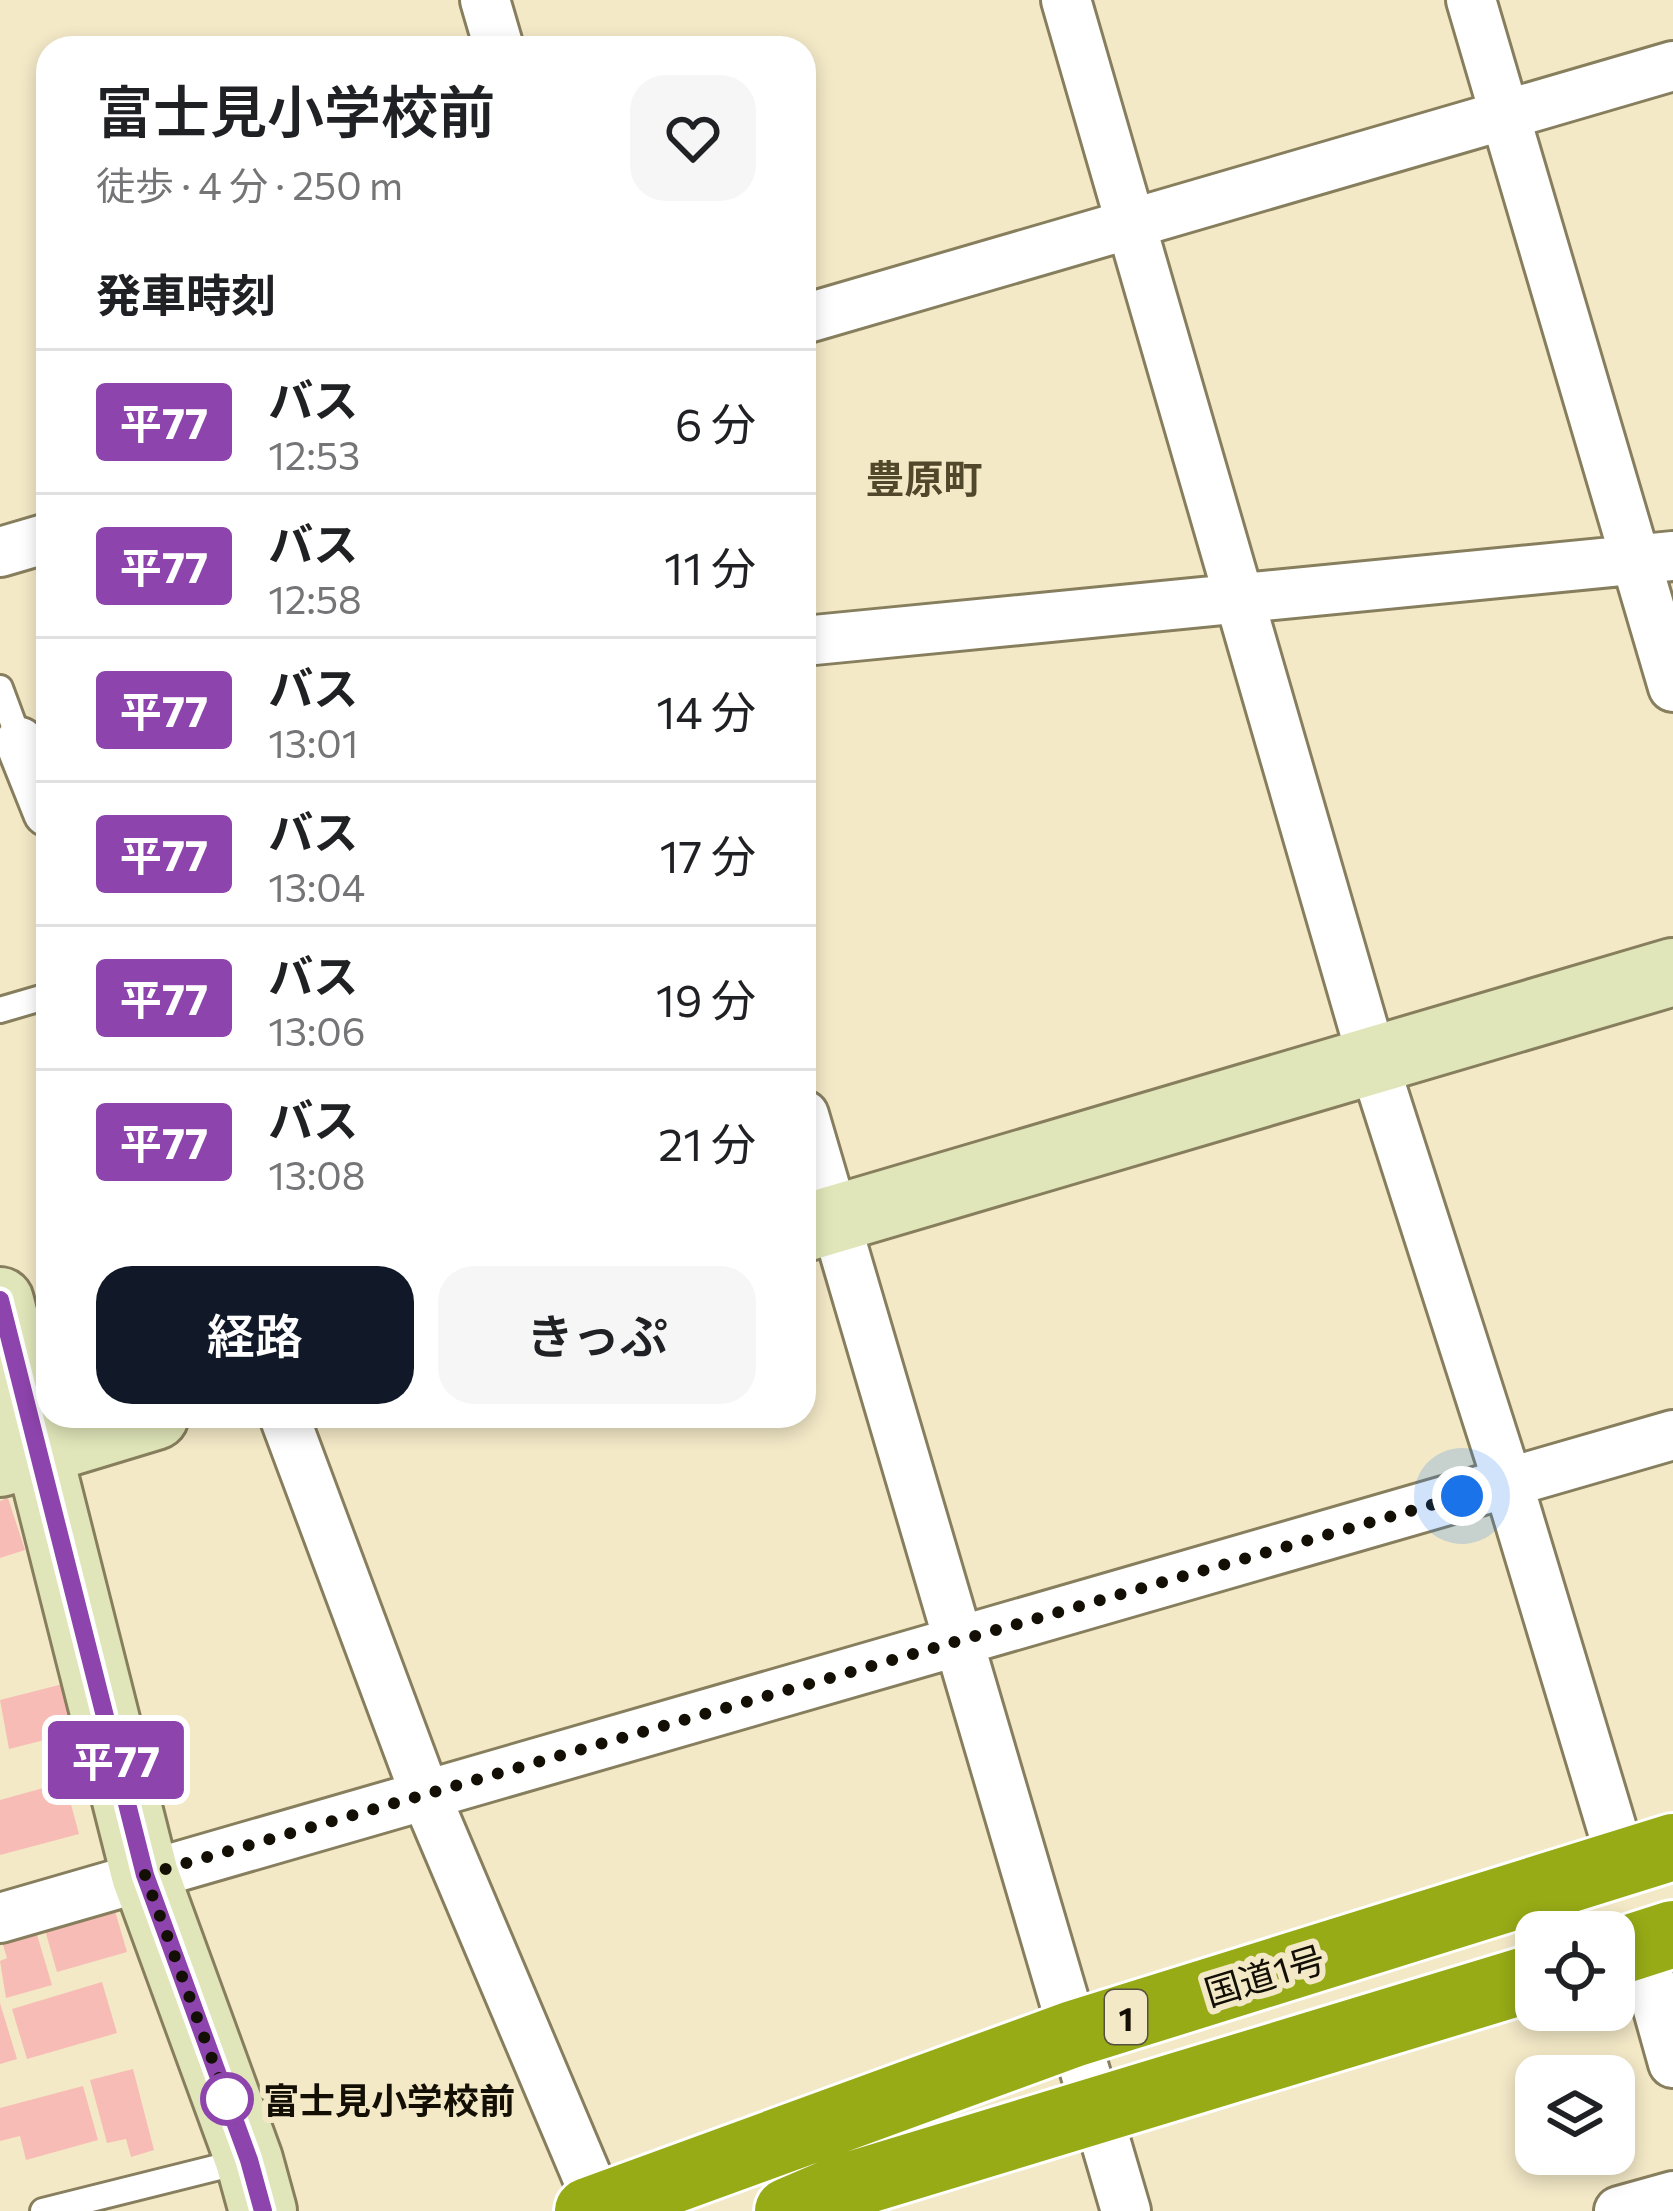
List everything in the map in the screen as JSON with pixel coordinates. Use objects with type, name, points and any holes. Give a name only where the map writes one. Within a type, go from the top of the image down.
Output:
[{"type":"highway","name":"国道1号","points":[[593,2208],[1073,2034],[1648,1854]]},
{"type":"highway","name":"1","points":[[788,2211],[844,2187],[1515,1983]]},
{"type":"street","points":[[485,0],[496,36]]},
{"type":"street","points":[[1066,0],[1373,1061],[1508,1483],[1648,1854]]},
{"type":"street","points":[[1471,0],[1504,115],[1654,558],[1673,687]]},
{"type":"street","points":[[816,316],[1673,66]]},
{"type":"street","points":[[0,552],[36,542]]},
{"type":"street","points":[[816,640],[1654,558]]},
{"type":"street","points":[[20,742],[36,782]]},
{"type":"street","points":[[1126,2211],[959,1640],[819,1223],[1673,972]]},
{"type":"street","points":[[0,1301],[18,1458],[145,1875],[256,2185]]},
{"type":"street","points":[[18,1458],[116,1428]]},
{"type":"street","points":[[288,1428],[425,1794],[593,2208]]},
{"type":"street","points":[[0,1918],[1673,1435]]},
{"type":"street","points":[[1642,1944],[1673,2062]]},
{"type":"street","points":[[1619,2211],[1673,2196]]},
{"type":"lane","points":[[0,688],[20,742]]},
{"type":"lane","points":[[0,1010],[36,1000]]},
{"type":"lane","points":[[43,2211],[256,2185]]},
{"type":"building","points":[[8,1498],[25,1550],[0,1558],[0,1501]]},
{"type":"building","points":[[63,1684],[76,1732],[9,1749],[0,1700]]},
{"type":"building","points":[[65,1782],[79,1834],[0,1855],[0,1800]]},
{"type":"building","points":[[113,1904],[127,1952],[57,1972],[43,1923]]},
{"type":"building","points":[[35,1928],[52,1985],[6,1998],[0,1961],[7,1958],[1,1938]]},
{"type":"building","points":[[102,1982],[117,2033],[27,2059],[12,2009]]},
{"type":"building","points":[[0,2003],[17,2059],[0,2064]]},
{"type":"building","points":[[133,2069],[154,2150],[131,2157],[126,2139],[107,2143],[90,2080]]},
{"type":"building","points":[[83,2086],[98,2140],[26,2160],[20,2136],[0,2141],[0,2108]]},
{"type":"bus line","name":"平77","points":[[0,1300],[145,1875],[249,2160],[263,2211]]},
{"type":"place","name":"富士見小学校前","points":[[227,2099]]},
{"type":"district","name":"豊原町","points":[[924,477]]},
{"type":"route","points":[[227,2099],[234,2119],[145,1875],[1462,1496]]}]
